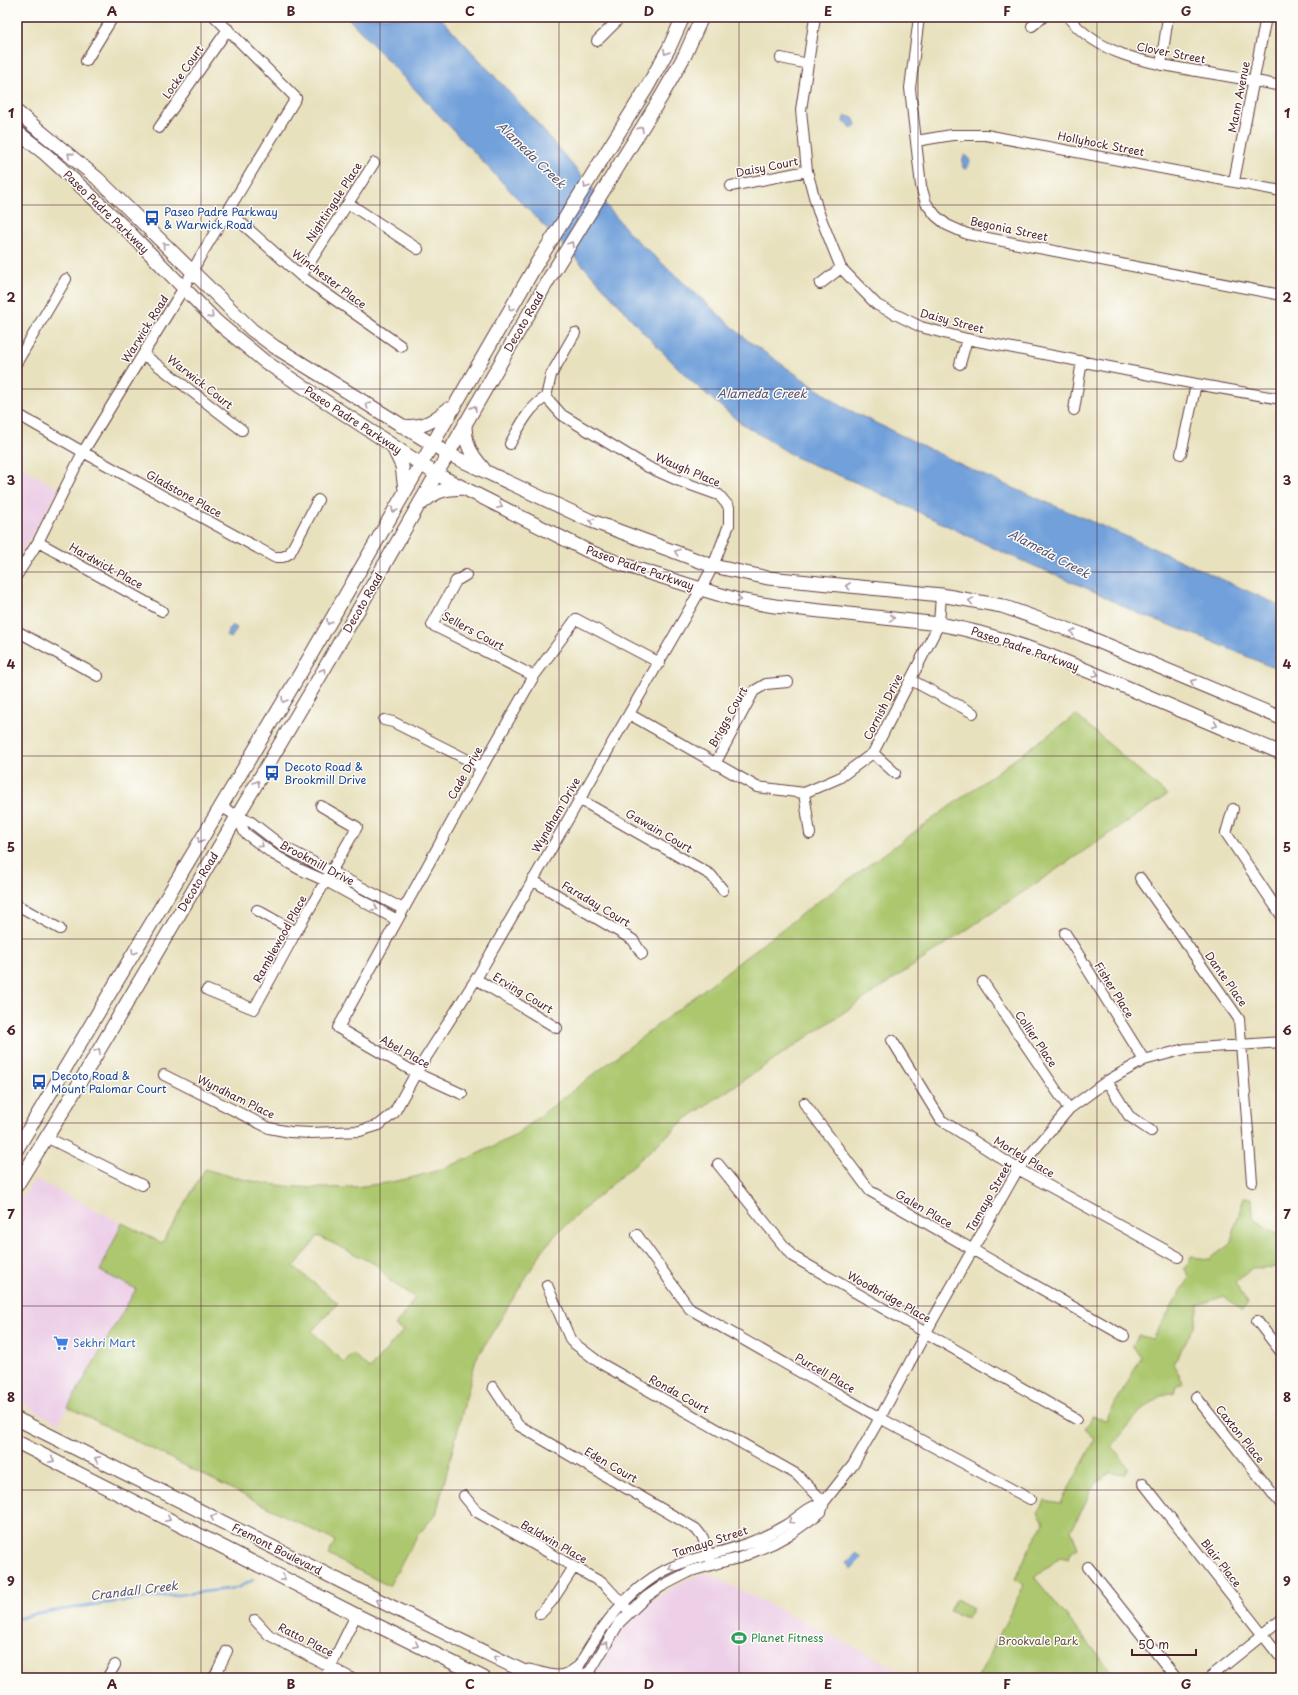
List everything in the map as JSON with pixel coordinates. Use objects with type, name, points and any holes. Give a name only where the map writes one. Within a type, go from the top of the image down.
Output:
[{"type":"main road","name":"Decoto Road","points":[[17,1149],[315,648],[537,262],[606,153],[661,62],[683,17]]},
{"type":"main road","name":"Decoto Road","points":[[17,1185],[319,678],[550,277],[685,55],[702,17]]},
{"type":"main road","name":"Paseo Padre Parkway","points":[[17,112],[97,178],[252,330],[275,347],[448,454],[589,520],[713,566],[768,578],[941,595],[1002,606],[1081,634],[1281,718]]},
{"type":"main road","name":"Paseo Padre Parkway","points":[[17,132],[87,192],[218,322],[264,361],[436,474],[588,551],[738,600],[775,606],[939,624],[963,628],[1003,639],[1069,662],[1281,753]]},
{"type":"main road","points":[[401,426],[410,427],[432,422],[454,404]]},
{"type":"main road","points":[[465,423],[465,437],[471,454],[484,470]]},
{"type":"main road","points":[[392,445],[402,466],[405,490]]},
{"type":"main road","points":[[418,507],[432,495],[443,489],[465,488]]},
{"type":"main road","name":"Fremont Boulevard","points":[[17,1419],[537,1678]]},
{"type":"main road","name":"Fremont Boulevard","points":[[17,1442],[356,1615],[484,1678]]},
{"type":"main road","points":[[518,1669],[558,1678],[582,1675]]},
{"type":"street","points":[[86,61],[114,17]]},
{"type":"street","points":[[215,17],[228,29]]},
{"type":"street","points":[[597,41],[616,22],[618,17]]},
{"type":"street","name":"Daisy Street","points":[[815,17],[802,110],[807,171],[818,211],[841,268],[877,305],[921,327],[967,339],[1281,400]]},
{"type":"street","name":"Begonia Street","points":[[918,17],[910,88],[922,186],[926,203],[936,216],[947,225],[967,234],[1281,295]]},
{"type":"street","points":[[1032,26],[1043,17]]},
{"type":"street","name":"Clover Street","points":[[1068,17],[1080,30],[1101,45],[1126,56],[1161,65],[1281,86]]},
{"type":"street","points":[[1161,65],[1168,17]]},
{"type":"street","name":"Mann Avenue","points":[[1234,181],[1266,17]]},
{"type":"street","name":"Warwick Road","points":[[17,575],[38,542],[83,452],[184,289],[192,272],[296,98],[228,29]]},
{"type":"street","name":"Locke Court","points":[[159,128],[228,29]]},
{"type":"street","points":[[781,58],[808,64]]},
{"type":"street","name":"Hollyhock Street","points":[[916,141],[952,135],[986,135],[1281,191]]},
{"type":"street","name":"Nightingale Place","points":[[301,276],[374,163]]},
{"type":"street","name":"Daisy Court","points":[[731,186],[807,171]]},
{"type":"street","points":[[348,203],[418,249]]},
{"type":"street","name":"Winchester Place","points":[[228,211],[301,276],[401,346]]},
{"type":"street","points":[[820,284],[841,268]]},
{"type":"street","points":[[17,362],[66,280]]},
{"type":"street","points":[[510,444],[528,413],[536,403],[546,397],[551,375],[574,333]]},
{"type":"street","points":[[960,364],[967,339]]},
{"type":"street","name":"Warwick Court","points":[[143,354],[242,430]]},
{"type":"street","points":[[1074,410],[1082,361]]},
{"type":"street","points":[[1181,454],[1196,384]]},
{"type":"street","name":"Waugh Place","points":[[546,397],[562,415],[648,467],[677,480],[719,495],[729,506],[729,525],[713,566]]},
{"type":"street","name":"Gladstone Place","points":[[17,414],[274,557],[283,557],[290,553],[318,500]]},
{"type":"street","name":"Hardwick Place","points":[[38,542],[162,611]]},
{"type":"street","name":"Wyndham Drive","points":[[416,1073],[476,979],[579,799],[660,663],[713,566]]},
{"type":"street","name":"Sellers Court","points":[[466,575],[456,581],[432,625],[534,676]]},
{"type":"street","name":"Cornish Drive","points":[[804,793],[839,778],[873,753],[939,624],[941,595]]},
{"type":"street","name":"Cade Drive","points":[[338,1028],[534,676],[576,619],[660,663]]},
{"type":"street","points":[[17,631],[98,676]]},
{"type":"street","points":[[911,680],[973,713]]},
{"type":"street","name":"Briggs Court","points":[[715,764],[754,691],[766,684],[788,682]]},
{"type":"street","points":[[630,714],[757,787],[804,793],[810,834]]},
{"type":"street","points":[[384,720],[393,722],[482,767]]},
{"type":"street","points":[[873,753],[895,773]]},
{"type":"street","name":"Gawain Court","points":[[579,799],[711,875],[723,890]]},
{"type":"street","name":"Brookmill Drive","points":[[220,806],[251,822],[282,846],[403,909]]},
{"type":"street","name":"Ramblewood Place","points":[[208,990],[254,1009],[296,932],[357,827],[321,806]]},
{"type":"street","points":[[1234,809],[1226,833],[1280,910]]},
{"type":"street","name":"Brookmill Drive","points":[[237,816],[246,833],[273,854],[397,920]]},
{"type":"street","name":"Dante Place","points":[[1140,878],[1239,1019],[1252,1182]]},
{"type":"street","name":"Faraday Court","points":[[532,880],[633,940],[642,954]]},
{"type":"street","points":[[17,905],[60,929]]},
{"type":"street","points":[[257,910],[296,932]]},
{"type":"street","name":"Fisher Place","points":[[1064,933],[1144,1060]]},
{"type":"street","name":"Erving Court","points":[[476,979],[558,1028]]},
{"type":"street","name":"Collier Place","points":[[983,982],[1069,1109]]},
{"type":"street","name":"Abel Place","points":[[338,1028],[416,1073],[462,1094]]},
{"type":"street","name":"Morley Place","points":[[892,1040],[941,1120],[1018,1169],[1178,1257]]},
{"type":"street","name":"Tamayo Street","points":[[582,1675],[602,1629],[626,1608],[662,1586],[692,1571],[739,1558],[792,1534],[821,1512],[824,1502],[853,1465],[880,1418],[926,1332],[1018,1169],[1069,1109],[1107,1081],[1144,1060],[1185,1049],[1281,1042]]},
{"type":"street","name":"Wyndham Place","points":[[164,1075],[269,1128],[290,1132],[311,1133],[360,1131],[379,1125],[394,1113],[416,1073]]},
{"type":"street","points":[[1107,1081],[1129,1116],[1151,1131]]},
{"type":"street","name":"Galen Place","points":[[804,1103],[870,1191],[1124,1336]]},
{"type":"street","points":[[46,1137],[142,1185]]},
{"type":"street","name":"Woodbridge Place","points":[[718,1164],[792,1256],[1076,1419]]},
{"type":"street","name":"Purcell Place","points":[[637,1235],[690,1309],[880,1418],[1030,1499]]},
{"type":"street","name":"Ronda Court","points":[[547,1285],[571,1341],[600,1363],[796,1474],[824,1502]]},
{"type":"street","points":[[1257,1321],[1281,1352]]},
{"type":"street","name":"Eden Court","points":[[493,1388],[518,1425],[696,1529],[704,1538],[711,1565]]},
{"type":"street","name":"Caxton Place","points":[[1196,1397],[1281,1504]]},
{"type":"street","name":"Blair Place","points":[[1143,1483],[1281,1658]]},
{"type":"street","name":"Baldwin Place","points":[[464,1496],[477,1512],[604,1584],[626,1608]]},
{"type":"street","name":"Tamayo Street","points":[[626,1608],[640,1588],[656,1576],[672,1567],[708,1554],[736,1548],[769,1534],[786,1525],[813,1505],[824,1502]]},
{"type":"street","points":[[540,1614],[552,1602],[574,1567]]},
{"type":"street","points":[[1088,1567],[1176,1678]]},
{"type":"street","points":[[325,1678],[356,1615]]},
{"type":"street","name":"Ratto Place","points":[[255,1620],[269,1635],[330,1666],[350,1678]]},
{"type":"street","points":[[1209,1678],[1281,1620]]},
{"type":"street","points":[[214,1678],[227,1651]]},
{"type":"street","points":[[108,1678],[115,1665]]},
{"type":"shaded area","points":[[17,464],[59,489],[17,560]]},
{"type":"shaded area","points":[[35,1179],[122,1223],[100,1271],[136,1289],[59,1423],[17,1399],[17,1205]]},
{"type":"shaded area","points":[[707,1573],[915,1678],[595,1678],[600,1663],[612,1643],[633,1619],[654,1600],[670,1589],[686,1580]]},
{"type":"green space","points":[[1076,715],[1167,795],[687,1118],[559,1231],[544,1248],[476,1359],[436,1514],[417,1536],[389,1586],[328,1555],[335,1541],[68,1407],[136,1289],[100,1271],[122,1223],[162,1243],[205,1169],[265,1183],[295,1187],[355,1187],[415,1177],[445,1168],[471,1157],[514,1136],[808,909]],"holes":[[[318,1236],[377,1265],[390,1281],[415,1298],[395,1326],[403,1331],[369,1369],[353,1354],[344,1363],[312,1331],[338,1303],[294,1267]]]},
{"type":"green space","name":"Brookvale Park","points":[[1244,1197],[1252,1198],[1253,1218],[1281,1237],[1281,1267],[1252,1268],[1235,1283],[1248,1303],[1242,1311],[1224,1296],[1199,1305],[1195,1325],[1173,1364],[1183,1382],[1176,1386],[1174,1393],[1165,1394],[1148,1405],[1131,1422],[1117,1440],[1112,1447],[1129,1468],[1125,1474],[1109,1472],[1090,1490],[1086,1503],[1071,1530],[1078,1548],[1071,1553],[1069,1559],[1060,1557],[1035,1578],[1117,1678],[978,1678],[1024,1585],[1014,1579],[1044,1522],[1038,1512],[1042,1508],[1045,1500],[1061,1503],[1095,1440],[1085,1428],[1092,1417],[1106,1420],[1141,1358],[1132,1345],[1136,1341],[1138,1335],[1152,1339],[1190,1277],[1184,1268],[1189,1263],[1191,1257],[1210,1259],[1230,1244]]},
{"type":"green space","points":[[956,1599],[973,1608],[967,1619],[950,1611]]},
{"type":"water","name":"Alameda Creek","points":[[347,17],[440,17],[532,117],[632,236],[747,340],[843,407],[983,475],[1137,541],[1281,606],[1281,671],[1204,638],[1137,613],[1093,591],[1004,553],[862,485],[797,458],[738,421],[690,380],[642,331],[595,278],[516,197]]},
{"type":"water","points":[[847,116],[853,118],[856,124],[855,127],[851,129],[848,124],[843,122],[844,117]]},
{"type":"water","points":[[965,155],[968,157],[970,162],[967,169],[963,168],[962,163]]},
{"type":"water","points":[[232,625],[237,628],[231,638],[226,636]]},
{"type":"water","points":[[857,1553],[862,1558],[851,1569],[846,1563]]},
{"type":"waterway","name":"Crandall Creek","points":[[17,1619],[34,1614],[107,1603],[237,1588],[253,1580]]},
{"type":"place","name":"Paseo Padre Parkway & Warwick Road","points":[[152,218]]},
{"type":"place","name":"Decoto Road & Brookmill Drive","points":[[272,773]]},
{"type":"place","name":"Decoto Road & Mount Palomar Court","points":[[39,1082]]},
{"type":"place","name":"Sekhri Mart","points":[[61,1343]]},
{"type":"place","name":"Planet Fitness","points":[[739,1638]]}]
